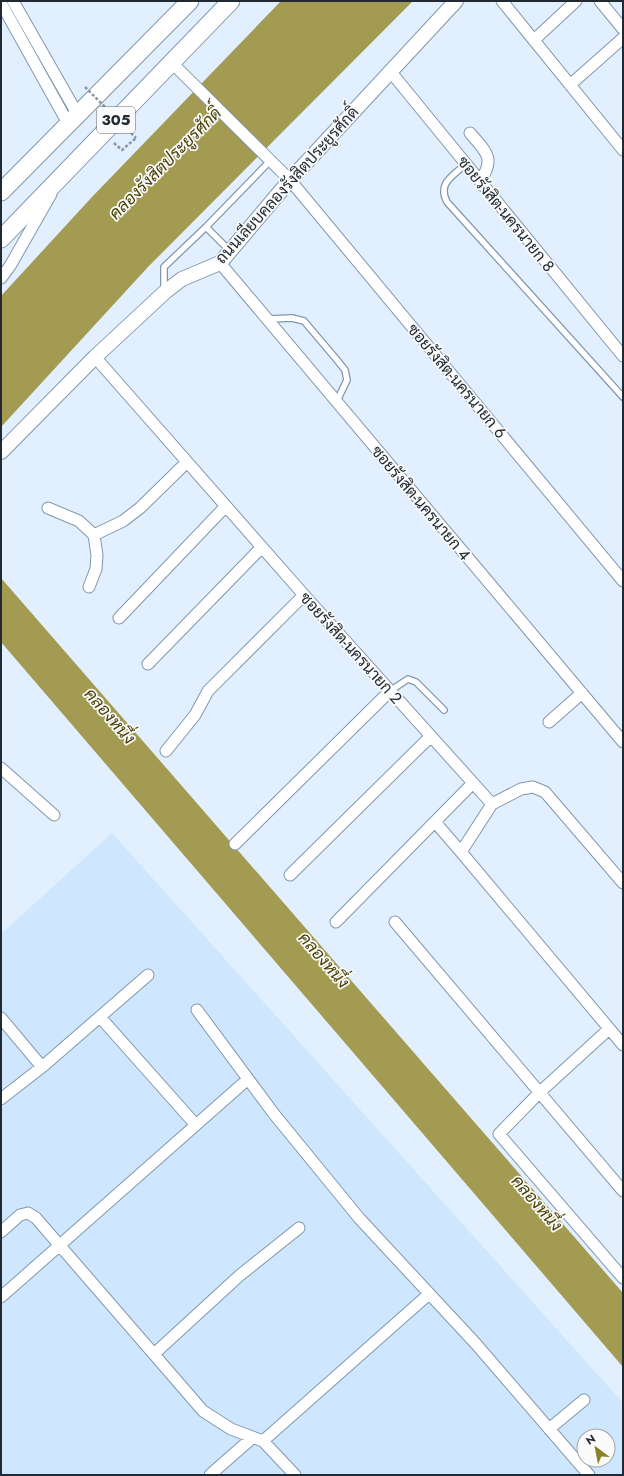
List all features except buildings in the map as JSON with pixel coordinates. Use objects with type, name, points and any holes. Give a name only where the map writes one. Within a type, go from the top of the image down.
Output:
[{"type":"main road","name":"305","points":[[1,192],[190,1]]},
{"type":"main road","name":"305","points":[[1,239],[231,1]]},
{"type":"street","points":[[14,1],[73,120]]},
{"type":"street","name":"ถนนเลียบคลองรังสิตประยูรศักดิ์","points":[[1,452],[95,357],[165,292],[182,279],[220,263],[231,252],[290,180],[456,1]]},
{"type":"street","points":[[502,1],[623,150]]},
{"type":"street","points":[[534,40],[576,1]]},
{"type":"street","points":[[600,1],[623,29]]},
{"type":"street","points":[[1,3],[73,120]]},
{"type":"street","points":[[570,85],[623,38]]},
{"type":"street","name":"ซอยรังสิต-นครนายก 6","points":[[172,62],[266,158],[290,180],[623,581]]},
{"type":"street","name":"ซอยรังสิต-นครนายก 8","points":[[390,71],[623,356]]},
{"type":"street","points":[[470,133],[488,156],[489,162],[487,171],[480,181]]},
{"type":"street","points":[[1,278],[10,266],[62,175]]},
{"type":"street","name":"ซอยรังสิต-นครนายก 4","points":[[220,263],[268,319],[336,403],[623,742]]},
{"type":"street","name":"ซอยรังสิต-นครนายก 2","points":[[95,357],[225,507],[492,804]]},
{"type":"street","points":[[94,535],[123,521],[140,508],[186,463]]},
{"type":"street","points":[[119,618],[225,507]]},
{"type":"street","points":[[48,508],[79,521],[94,535],[97,555],[96,569],[89,587]]},
{"type":"street","points":[[148,664],[262,547]]},
{"type":"street","points":[[166,751],[195,715],[208,691],[304,595]]},
{"type":"street","points":[[235,844],[390,691]]},
{"type":"street","points":[[549,722],[582,693]]},
{"type":"street","points":[[290,875],[431,736]]},
{"type":"street","points":[[1,768],[54,815]]},
{"type":"street","points":[[336,922],[473,783]]},
{"type":"street","points":[[461,852],[492,804],[521,788],[533,787],[545,792],[623,883]]},
{"type":"street","points":[[435,822],[623,1045]]},
{"type":"street","points":[[395,922],[623,1191]]},
{"type":"street","points":[[1,1099],[42,1067],[148,975]]},
{"type":"street","points":[[197,1010],[274,1114],[359,1218],[476,1344],[589,1475]]},
{"type":"street","points":[[100,1017],[195,1124]]},
{"type":"street","points":[[1,1018],[42,1067]]},
{"type":"street","points":[[609,1029],[500,1131],[500,1136],[584,1231],[623,1278]]},
{"type":"street","points":[[1,1297],[195,1124],[248,1079]]},
{"type":"street","points":[[1,1232],[20,1215],[28,1213],[36,1218],[203,1411],[231,1429],[263,1441],[295,1475]]},
{"type":"street","points":[[154,1354],[239,1276],[298,1228]]},
{"type":"street","points":[[263,1441],[429,1294]]},
{"type":"street","points":[[549,1429],[584,1400]]},
{"type":"street","points":[[210,1475],[252,1438]]},
{"type":"lane","points":[[165,292],[164,267],[206,227],[266,158]]},
{"type":"lane","points":[[466,164],[448,180],[443,188],[443,195],[447,202],[623,397]]},
{"type":"lane","points":[[206,227],[231,252]]},
{"type":"lane","points":[[268,319],[292,318],[304,321],[338,360],[345,370],[347,380],[336,403]]},
{"type":"lane","points":[[390,691],[408,679],[416,682],[444,710]]},
{"type":"path","points":[[86,87],[136,138],[122,150],[104,132]]},
{"type":"shaded area","points":[[112,833],[623,1403],[623,1475],[1,1475],[1,934]]},
{"type":"water","name":"คลองรังสิตประยูรศักดิ์","points":[[281,1],[413,1],[148,267],[1,427],[1,296],[92,197]]},
{"type":"water","name":"คลองหนึ่ง","points":[[1,578],[623,1293],[623,1367],[1,642]]}]
